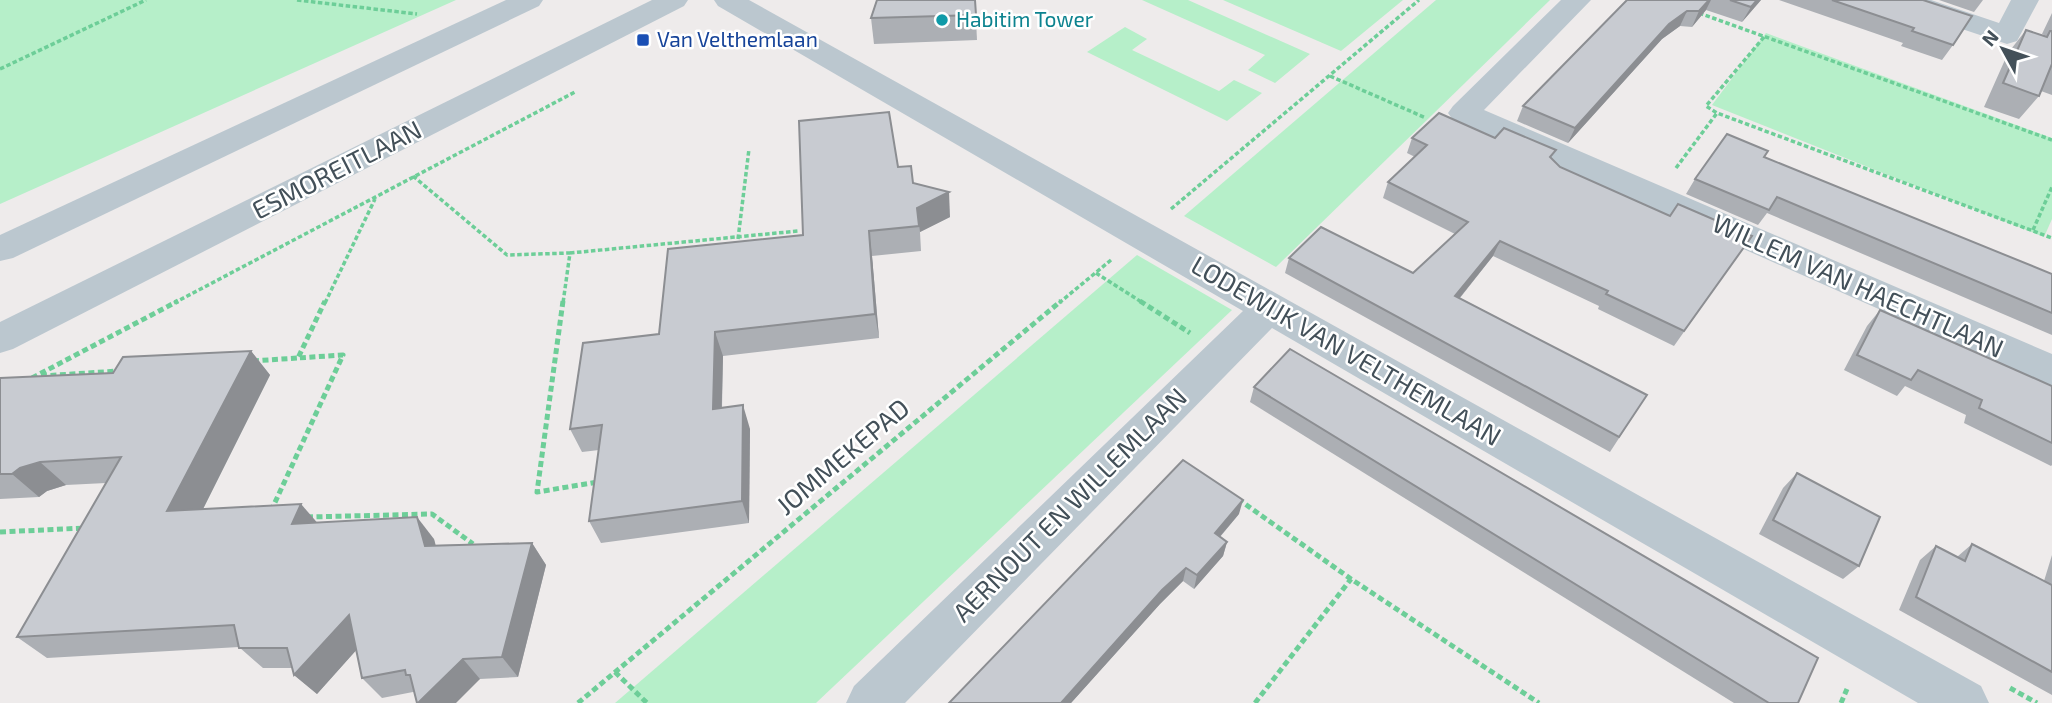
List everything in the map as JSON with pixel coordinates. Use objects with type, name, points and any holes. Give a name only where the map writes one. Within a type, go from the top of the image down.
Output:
[{"type":"street","points":[[0,249],[529,0]]},
{"type":"street","name":"ESMOREITLAAN","points":[[0,339],[674,0]]},
{"type":"street","name":"LODEWIJK VAN VELTHEMLAAN","points":[[728,0],[1964,703]]},
{"type":"street","points":[[1464,113],[1577,0]]},
{"type":"street","points":[[1903,0],[2018,38],[2025,0]]},
{"type":"street","name":"WILLEM VAN HAECHTLAAN","points":[[1464,113],[2052,371]]},
{"type":"street","name":"AERNOUT EN WILLEMLAAN","points":[[871,703],[1269,307]]},
{"type":"path","points":[[0,69],[146,0]]},
{"type":"path","points":[[297,0],[421,15]]},
{"type":"path","name":"JOMMEKEPAD","points":[[578,703],[1096,273],[1419,0]]},
{"type":"path","points":[[1688,9],[2052,140]]},
{"type":"path","points":[[1764,37],[1706,106],[1717,113],[2052,238]]},
{"type":"path","points":[[1330,76],[1432,121],[1464,113]]},
{"type":"path","points":[[23,383],[582,88]]},
{"type":"path","points":[[1654,197],[1717,113]]},
{"type":"path","points":[[381,148],[507,255],[570,253],[798,231]]},
{"type":"path","points":[[737,246],[749,149]]},
{"type":"path","points":[[2033,230],[2052,187]]},
{"type":"path","points":[[298,358],[375,198]]},
{"type":"path","points":[[570,253],[537,492],[598,482]]},
{"type":"path","points":[[1096,273],[1222,354]]},
{"type":"path","points":[[242,362],[343,355],[267,518],[281,517]]},
{"type":"path","points":[[34,377],[131,370]]},
{"type":"path","points":[[1231,494],[1351,579],[1539,703]]},
{"type":"path","points":[[295,517],[432,514],[473,544]]},
{"type":"path","points":[[0,532],[94,527]]},
{"type":"path","points":[[1255,703],[1351,579]]},
{"type":"path","points":[[615,671],[647,703]]},
{"type":"green space","points":[[0,0],[456,0],[0,204]]},
{"type":"green space","points":[[1142,0],[1188,0],[1310,54],[1275,83],[1248,70],[1265,55]]},
{"type":"green space","points":[[1223,0],[1403,0],[1341,51]]},
{"type":"green space","points":[[1436,0],[1550,0],[1276,267],[1184,216]]},
{"type":"green space","points":[[1125,27],[1147,39],[1132,50],[1219,91],[1234,80],[1262,93],[1227,121],[1087,52]]},
{"type":"green space","points":[[1766,33],[2052,138],[2052,219],[2044,237],[1712,105]]},
{"type":"green space","points":[[1137,255],[1232,310],[816,703],[615,703]]},
{"type":"building","points":[[877,0],[975,0],[976,15],[871,18]]},
{"type":"building","points":[[1627,0],[1709,0],[1699,11],[1687,11],[1669,24],[1575,128],[1523,106]]},
{"type":"building","points":[[1730,0],[1757,0],[1751,7]]},
{"type":"building","points":[[1832,0],[1923,0],[1972,16],[1953,45],[1912,31],[1914,28]]},
{"type":"building","points":[[2026,30],[2047,37],[2052,31],[2052,64],[2039,96],[2003,83]]},
{"type":"building","points":[[889,112],[898,167],[911,166],[913,183],[949,192],[917,208],[919,226],[869,231],[875,314],[715,332],[713,409],[743,405],[742,501],[589,521],[602,425],[570,429],[583,343],[659,334],[668,249],[803,235],[799,121]]},
{"type":"building","points":[[1439,113],[1495,138],[1504,128],[1556,150],[1550,157],[1560,167],[1670,216],[1678,204],[1752,236],[1684,331],[1606,294],[1608,291],[1500,241],[1455,296],[1647,395],[1619,437],[1289,258],[1321,227],[1413,273],[1468,222],[1388,182],[1427,145],[1412,138]]},
{"type":"building","points":[[1727,134],[1768,151],[1764,157],[2052,274],[2052,313],[1777,197],[1769,210],[1695,179]]},
{"type":"building","points":[[1880,310],[2052,386],[2052,443],[1979,408],[1982,400],[1918,370],[1911,380],[1857,355]]},
{"type":"building","points":[[1290,349],[1818,658],[1798,703],[1769,703],[1254,387]]},
{"type":"building","points":[[251,351],[167,511],[301,504],[292,524],[417,517],[425,546],[532,543],[502,657],[463,659],[417,703],[410,675],[406,675],[405,670],[362,678],[349,615],[294,675],[287,648],[239,648],[234,625],[17,637],[121,457],[40,462],[20,468],[12,474],[0,474],[0,378],[113,373],[123,357]]},
{"type":"building","points":[[1183,460],[1243,500],[1215,533],[1227,542],[1197,575],[1186,568],[1162,590],[1061,703],[949,703]]},
{"type":"building","points":[[1797,473],[1880,517],[1859,566],[1773,520]]},
{"type":"building","points":[[1972,544],[2052,585],[2052,672],[1916,597],[1936,546],[1965,561]]},
{"type":"place","name":"Habitim Tower","points":[[942,20]]},
{"type":"place","name":"Van Velthemlaan","points":[[643,40]]}]
